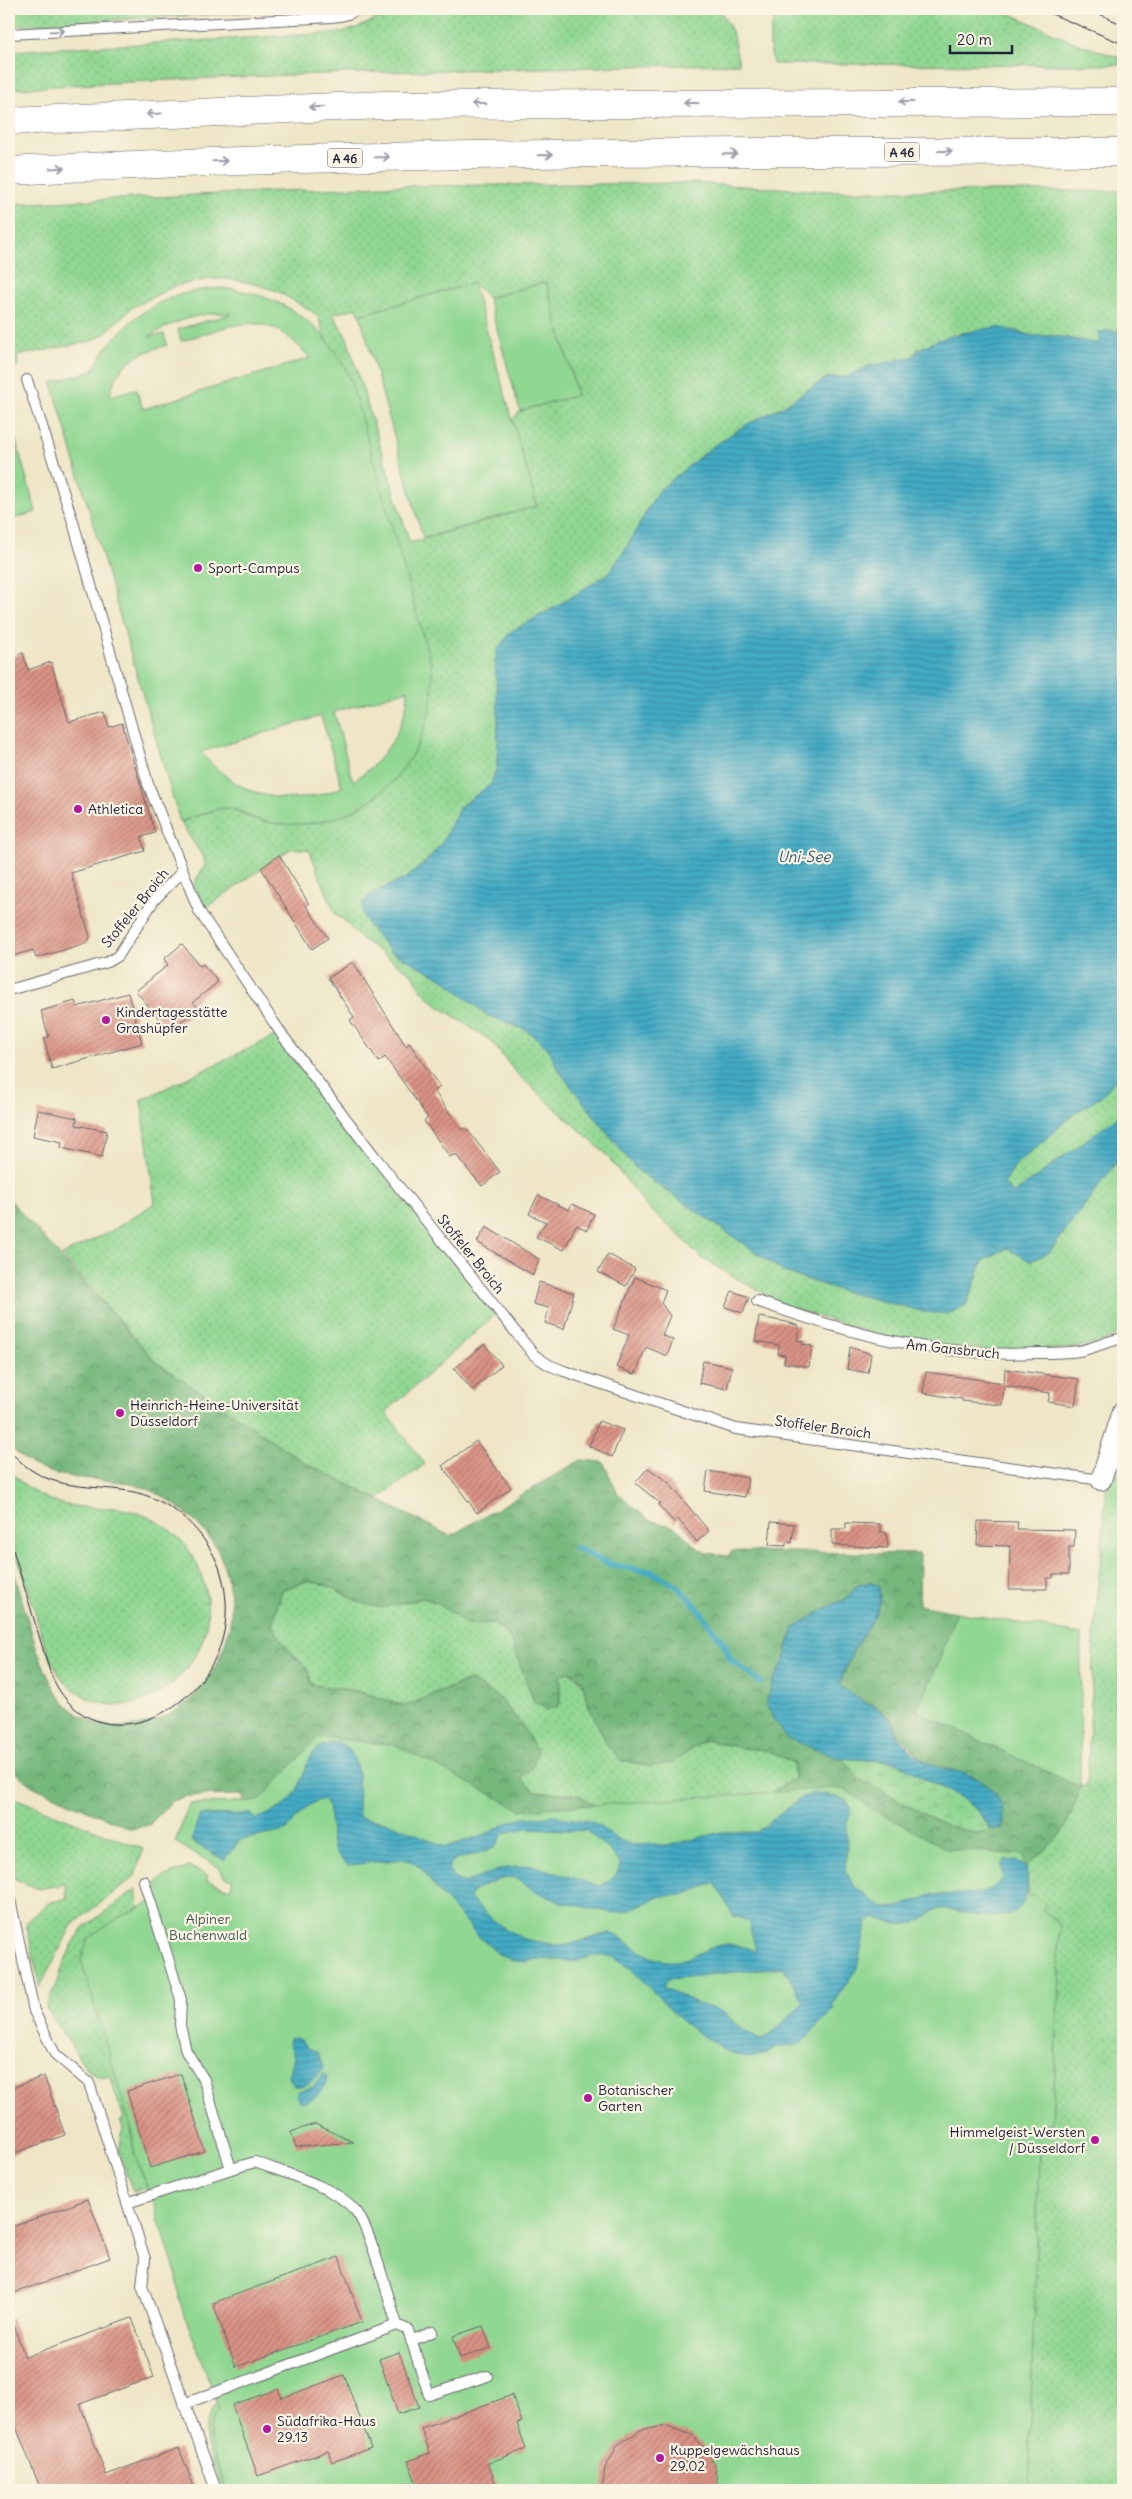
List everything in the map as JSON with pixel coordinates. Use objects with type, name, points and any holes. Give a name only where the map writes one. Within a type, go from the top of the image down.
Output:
[{"type":"highway","points":[[955,102],[1123,87]]},
{"type":"highway","points":[[9,122],[384,105],[1123,102]]},
{"type":"highway","name":"A 46","points":[[9,171],[155,163],[374,157],[1123,152]]},
{"type":"street","points":[[1101,1480],[1123,1411]]},
{"type":"lane","points":[[9,34],[315,18],[351,14],[357,9]]},
{"type":"lane","points":[[27,380],[73,522],[148,784],[182,872]]},
{"type":"lane","name":"Stoffeler Broich","points":[[9,990],[108,962],[118,956],[154,900],[182,872],[199,911],[283,1036],[375,1157],[534,1355],[549,1366],[736,1429],[1101,1480]]},
{"type":"lane","name":"Am Gansbruch","points":[[756,1301],[806,1318],[897,1343],[940,1350],[1001,1355],[1079,1351],[1123,1338]]},
{"type":"lane","points":[[144,1881],[181,2000],[180,2026],[186,2051],[204,2080],[231,2169]]},
{"type":"lane","points":[[9,1895],[34,2011],[55,2054],[89,2083],[145,2258],[142,2286],[216,2490]]},
{"type":"lane","points":[[127,2202],[255,2162],[332,2193],[355,2210],[365,2227],[397,2325]]},
{"type":"lane","points":[[184,2404],[397,2325],[408,2330],[429,2395],[487,2376]]},
{"type":"lane","points":[[411,2341],[432,2332]]},
{"type":"green space","points":[[9,9],[304,9],[9,26]]},
{"type":"green space","points":[[386,9],[719,9],[732,31],[739,64],[283,75],[9,89],[9,51],[337,33],[357,28],[370,22]]},
{"type":"green space","points":[[780,9],[999,9],[1076,43],[1123,59],[1123,65],[773,64],[770,35],[773,23]]},
{"type":"green space","points":[[691,183],[828,191],[1123,191],[1123,333],[1110,330],[1099,343],[1055,336],[1033,336],[1014,330],[977,330],[957,335],[918,349],[912,357],[870,366],[846,377],[826,378],[780,408],[746,425],[712,447],[658,491],[625,550],[609,573],[559,605],[534,618],[498,716],[497,767],[491,784],[460,807],[443,841],[430,858],[408,877],[371,894],[390,951],[443,978],[487,1015],[526,1030],[549,1048],[559,1071],[637,1170],[784,1272],[839,1290],[925,1312],[966,1306],[983,1261],[1007,1248],[1030,1261],[1049,1253],[1122,1155],[1123,1146],[1123,1332],[1104,1341],[1075,1348],[1001,1352],[898,1341],[788,1307],[701,1258],[677,1233],[646,1206],[605,1153],[515,1072],[491,1041],[437,1005],[423,992],[413,975],[359,937],[343,919],[336,916],[309,850],[292,848],[204,909],[193,885],[205,865],[204,858],[180,822],[210,811],[230,808],[264,821],[282,824],[301,824],[330,819],[356,809],[378,794],[397,775],[412,753],[423,729],[430,702],[432,673],[346,371],[324,336],[319,318],[311,311],[277,291],[255,284],[228,279],[210,279],[175,286],[133,307],[104,334],[91,341],[17,356],[18,366],[9,368],[9,204],[384,186]],"holes":[[[546,282],[577,395],[520,411],[512,420],[537,506],[410,543],[347,338],[333,314],[357,308],[360,315],[473,283],[488,298]]]},
{"type":"green space","points":[[546,282],[577,395],[520,411],[488,298]]},
{"type":"green space","points":[[473,283],[537,506],[423,538],[360,315]]},
{"type":"green space","points":[[223,288],[245,291],[265,297],[284,306],[301,316],[317,329],[342,362],[351,382],[431,664],[432,693],[427,721],[416,748],[400,772],[380,793],[356,809],[329,819],[300,824],[280,824],[259,820],[227,808],[180,822],[52,383],[92,371],[116,337],[146,311],[163,301],[181,294]],"holes":[[[216,313],[231,314],[178,329],[181,341],[235,325],[265,325],[279,331],[294,342],[310,358],[143,409],[136,389],[110,396],[113,384],[123,367],[137,356],[167,345],[164,334],[149,337],[181,321]],[[408,690],[407,704],[392,742],[375,764],[353,781],[334,712]],[[321,716],[342,787],[303,798],[283,798],[265,795],[247,789],[230,779],[201,752]]]},
{"type":"green space","points":[[9,416],[36,512],[9,520]]},
{"type":"green space","points":[[275,1036],[495,1315],[386,1412],[425,1464],[378,1499],[307,1464],[156,1362],[62,1255],[113,1230],[155,1203],[141,1100]]},
{"type":"green space","points":[[1123,1071],[1123,1129],[1120,1116],[1013,1194],[1004,1183],[1015,1165],[1078,1111],[1101,1097]]},
{"type":"green space","points":[[9,1199],[156,1362],[307,1464],[450,1536],[581,1460],[603,1462],[618,1494],[649,1520],[675,1527],[699,1549],[707,1553],[728,1556],[732,1551],[920,1554],[919,1605],[956,1612],[938,1664],[917,1711],[1080,1787],[1070,1817],[1058,1838],[1026,1867],[1016,1861],[765,1827],[252,1814],[241,1795],[187,1796],[172,1801],[149,1825],[131,1829],[32,1786],[9,1767],[9,1553],[37,1649],[52,1685],[61,1698],[75,1711],[91,1721],[108,1726],[125,1727],[161,1719],[177,1710],[192,1698],[204,1684],[215,1668],[223,1650],[230,1623],[230,1591],[225,1570],[218,1551],[203,1530],[194,1520],[160,1495],[127,1483],[72,1477],[38,1468],[23,1458],[9,1444]],"holes":[[[307,1581],[327,1585],[361,1603],[383,1608],[423,1598],[436,1602],[467,1624],[493,1623],[509,1636],[534,1702],[547,1710],[560,1705],[560,1676],[567,1672],[575,1674],[582,1681],[590,1709],[607,1744],[620,1760],[650,1766],[672,1763],[704,1740],[743,1748],[765,1750],[794,1763],[794,1778],[761,1800],[603,1812],[579,1795],[535,1791],[521,1779],[532,1768],[537,1751],[524,1728],[501,1699],[470,1680],[405,1706],[357,1691],[311,1685],[309,1671],[288,1649],[272,1625],[282,1590]],[[855,1588],[875,1615],[850,1658],[840,1685],[851,1697],[879,1708],[892,1720],[896,1732],[924,1761],[975,1777],[1002,1804],[1004,1823],[991,1829],[978,1811],[897,1762],[838,1758],[773,1681],[784,1662],[789,1640],[795,1627],[830,1606],[846,1599]]]},
{"type":"green space","points":[[1123,1420],[1123,2490],[1028,2490],[1040,2125],[1052,2123],[1060,1974],[1057,1958],[1060,1925],[1028,1896],[1026,1867],[1038,1853],[1080,1787],[1087,1785],[1095,1622],[1107,1480]]},
{"type":"green space","points":[[9,1470],[33,1491],[55,1502],[75,1506],[115,1508],[147,1517],[176,1535],[190,1552],[203,1579],[208,1609],[206,1628],[200,1647],[190,1664],[177,1679],[161,1692],[125,1705],[105,1704],[79,1693],[62,1679],[46,1648],[12,1540],[8,1516]]},
{"type":"green space","points":[[306,1581],[327,1585],[343,1593],[406,1601],[423,1598],[436,1602],[467,1624],[493,1623],[509,1636],[523,1667],[560,1705],[560,1676],[567,1672],[573,1674],[581,1682],[590,1709],[672,1763],[704,1740],[743,1748],[765,1750],[794,1763],[794,1778],[761,1800],[603,1812],[579,1795],[535,1791],[520,1779],[501,1699],[470,1680],[405,1706],[357,1691],[311,1685],[309,1671],[288,1649],[272,1625],[282,1590]]},
{"type":"green space","points":[[956,1612],[1081,1634],[1080,1787],[917,1711],[938,1664]]},
{"type":"green space","name":"Botanischer Garten","points":[[318,1737],[396,1745],[521,1810],[833,1788],[846,1790],[869,1807],[947,1849],[1023,1855],[1028,1882],[1028,1896],[1035,1895],[1046,1906],[1042,1909],[1060,1925],[1057,1958],[1060,1974],[1052,2123],[1040,2125],[1028,2490],[227,2490],[215,2460],[210,2439],[213,2418],[219,2409],[179,2299],[177,2277],[147,2183],[136,2159],[133,2134],[81,1960],[88,1939],[118,1918],[153,1901],[158,1881],[167,1875],[189,1867],[208,1875],[206,1880],[230,1889],[233,1880],[224,1877],[220,1868],[175,1842],[189,1804],[259,1801]]},
{"type":"green space","points":[[844,1758],[897,1762],[922,1778],[960,1797],[978,1811],[991,1829],[978,1834],[944,1825],[856,1777]]},
{"type":"green space","points":[[12,1797],[143,1849],[135,1876],[72,1925],[40,1987],[26,1923],[48,1903],[67,1898],[65,1884],[39,1889],[15,1879],[9,1836],[9,1798]]},
{"type":"green space","points":[[136,1889],[139,1908],[118,1918],[132,2141],[142,2175],[149,2187],[133,2192],[119,2152],[123,2128],[120,2121],[124,2118],[109,2076],[101,2078],[89,2072],[46,2008],[71,1947],[83,1928]]},
{"type":"green space","points":[[217,2403],[219,2409],[213,2418],[210,2428],[210,2439],[215,2460],[227,2490],[223,2490],[207,2446],[207,2426],[210,2415]]},
{"type":"water","name":"Uni-See","points":[[997,327],[1033,336],[1055,336],[1094,343],[1099,343],[1100,339],[1097,333],[1110,331],[1123,333],[1123,1071],[1101,1097],[1078,1111],[1015,1165],[1004,1183],[1013,1194],[1120,1115],[1123,1129],[1122,1155],[1049,1253],[1030,1261],[1007,1248],[983,1261],[966,1305],[948,1314],[925,1312],[839,1290],[784,1272],[637,1170],[559,1071],[548,1048],[526,1030],[487,1015],[442,978],[390,951],[369,926],[362,913],[364,901],[371,894],[408,877],[430,858],[443,841],[460,807],[491,784],[497,767],[498,716],[495,662],[497,651],[510,632],[559,605],[609,573],[625,550],[658,491],[712,447],[746,425],[780,408],[827,378],[846,377],[870,366],[912,357],[928,344],[951,336]]},
{"type":"water","points":[[869,1582],[879,1586],[880,1603],[855,1648],[843,1673],[840,1685],[853,1696],[885,1714],[893,1724],[901,1740],[923,1760],[935,1766],[974,1777],[988,1786],[1001,1806],[1003,1822],[1001,1830],[991,1829],[978,1811],[960,1797],[922,1778],[897,1762],[838,1758],[787,1738],[774,1720],[766,1704],[773,1681],[784,1662],[789,1640],[795,1627],[830,1606],[846,1599],[858,1585]]},
{"type":"water","points":[[337,1742],[346,1746],[356,1762],[358,1773],[358,1814],[360,1817],[390,1823],[446,1847],[486,1834],[521,1818],[554,1816],[593,1822],[617,1839],[633,1845],[649,1843],[667,1846],[721,1832],[757,1832],[802,1797],[814,1793],[846,1800],[851,1807],[851,1814],[846,1824],[845,1870],[855,1887],[883,1908],[899,1907],[931,1895],[981,1893],[994,1887],[1003,1878],[1001,1865],[1005,1860],[1016,1861],[1026,1867],[1026,1895],[1016,1911],[1007,1915],[984,1916],[939,1909],[910,1924],[892,1923],[874,1917],[867,1922],[857,1968],[832,2005],[834,2009],[799,2045],[778,2046],[767,2054],[748,2058],[726,2051],[685,2024],[630,1968],[611,1956],[593,1956],[576,1961],[535,1959],[528,1962],[514,1961],[498,1954],[476,1934],[437,1890],[420,1867],[413,1862],[403,1859],[349,1865],[334,1850],[329,1814],[327,1806],[322,1799],[306,1808],[286,1831],[240,1840],[224,1860],[191,1841],[200,1815],[252,1814],[256,1819],[285,1805],[294,1796],[313,1753]],"holes":[[[526,1828],[587,1831],[611,1852],[620,1863],[620,1867],[610,1880],[599,1886],[531,1865],[501,1869],[464,1883],[453,1878],[448,1868],[452,1861],[494,1848],[504,1833]],[[514,1877],[533,1890],[557,1901],[612,1913],[624,1912],[661,1896],[682,1895],[715,1883],[733,1916],[748,1921],[756,1950],[735,1945],[725,1945],[708,1949],[685,1959],[666,1961],[651,1957],[610,1933],[563,1946],[523,1939],[498,1924],[470,1899],[471,1893],[491,1882]],[[783,1967],[804,2002],[769,2036],[760,2039],[743,2030],[723,2012],[699,2004],[663,1987],[669,1979]]]},
{"type":"water","points":[[297,2037],[306,2047],[317,2052],[324,2068],[311,2082],[294,2086],[289,2078],[294,2056],[289,2043],[290,2038]]},
{"type":"water","points":[[324,2073],[327,2077],[322,2091],[315,2098],[300,2101],[296,2095],[298,2091],[313,2087]]},
{"type":"building","name":"Athletica","points":[[23,653],[28,670],[51,662],[69,722],[105,712],[109,727],[122,723],[155,833],[141,837],[145,851],[71,873],[90,937],[87,943],[36,958],[33,950],[9,957],[9,657]]},
{"type":"building","points":[[279,855],[309,904],[306,906],[328,938],[312,949],[261,868]]},
{"type":"building","points":[[182,944],[200,966],[203,964],[218,982],[193,1002],[198,1008],[169,1031],[136,991],[168,965],[164,959]]},
{"type":"building","points":[[353,962],[406,1046],[409,1043],[440,1087],[434,1091],[462,1130],[466,1128],[500,1172],[482,1186],[455,1154],[450,1157],[424,1121],[428,1118],[385,1057],[379,1062],[350,1020],[354,1017],[328,978]]},
{"type":"building","points":[[128,993],[142,1043],[52,1069],[44,1039],[49,1037],[41,1011],[75,1001],[77,1007]]},
{"type":"building","points":[[38,1110],[77,1118],[76,1125],[107,1131],[102,1157],[61,1148],[62,1142],[33,1136]]},
{"type":"building","points":[[538,1195],[569,1210],[572,1204],[594,1214],[587,1230],[576,1225],[564,1250],[536,1237],[546,1222],[529,1214]]},
{"type":"building","points":[[486,1227],[539,1259],[533,1275],[477,1242]]},
{"type":"building","points":[[608,1254],[635,1269],[626,1286],[598,1272]]},
{"type":"building","points":[[635,1277],[666,1290],[661,1303],[670,1316],[662,1335],[673,1340],[667,1356],[646,1347],[636,1373],[633,1374],[616,1367],[629,1335],[613,1329]]},
{"type":"building","points":[[539,1282],[574,1293],[564,1329],[545,1323],[549,1308],[533,1304]]},
{"type":"building","points":[[732,1291],[749,1297],[743,1313],[725,1307]]},
{"type":"building","points":[[759,1317],[799,1326],[797,1340],[803,1341],[802,1344],[812,1346],[809,1367],[784,1363],[785,1355],[778,1354],[779,1345],[755,1341]]},
{"type":"building","points":[[484,1344],[502,1365],[472,1390],[454,1369]]},
{"type":"building","points":[[850,1347],[871,1354],[868,1373],[847,1369]]},
{"type":"building","points":[[703,1361],[732,1367],[727,1389],[699,1383]]},
{"type":"building","points":[[1005,1369],[1079,1379],[1075,1406],[1048,1402],[1050,1393],[1004,1386],[1002,1405],[962,1401],[962,1399],[923,1393],[926,1372],[1004,1383]]},
{"type":"building","points":[[599,1421],[623,1430],[612,1457],[589,1446]]},
{"type":"building","points":[[476,1441],[511,1488],[477,1513],[442,1466]]},
{"type":"building","points":[[648,1468],[668,1482],[709,1531],[697,1542],[677,1518],[675,1523],[658,1505],[660,1503],[635,1483]]},
{"type":"building","points":[[708,1471],[748,1478],[745,1497],[705,1491]]},
{"type":"building","points":[[978,1521],[1018,1522],[1017,1529],[1075,1530],[1074,1547],[1069,1547],[1069,1574],[1053,1574],[1053,1578],[1047,1578],[1047,1589],[1009,1589],[1010,1546],[977,1545]]},
{"type":"building","points":[[771,1522],[794,1524],[792,1543],[786,1542],[786,1546],[769,1545]]},
{"type":"building","points":[[846,1523],[880,1524],[880,1532],[886,1532],[888,1548],[832,1545],[832,1529],[846,1529]]},
{"type":"building","points":[[181,2074],[205,2151],[150,2168],[127,2091]]},
{"type":"building","points":[[44,2076],[65,2135],[9,2155],[9,2089]]},
{"type":"building","points":[[315,2124],[353,2142],[296,2147],[291,2132]]},
{"type":"building","points":[[88,2199],[110,2258],[9,2295],[9,2228]]},
{"type":"building","points":[[339,2257],[362,2322],[236,2367],[213,2303]]},
{"type":"building","points":[[11,2318],[25,2357],[132,2318],[154,2377],[80,2404],[106,2475],[179,2448],[195,2490],[41,2490],[9,2409],[9,2319]]},
{"type":"building","points":[[483,2326],[491,2348],[460,2358],[453,2336]]},
{"type":"building","points":[[399,2352],[419,2407],[398,2414],[379,2359]]},
{"type":"building","points":[[344,2375],[371,2448],[332,2462],[328,2451],[258,2476],[232,2405],[278,2389],[282,2398]]},
{"type":"building","points":[[512,2395],[522,2422],[517,2423],[526,2449],[488,2463],[498,2490],[419,2490],[408,2461],[430,2453],[421,2428]]},
{"type":"building","name":"Kuppelgewächshaus 29.02","points":[[667,2426],[692,2435],[706,2449],[715,2466],[718,2490],[602,2490],[605,2468],[618,2445],[640,2430]]},
{"type":"waterway","points":[[576,1548],[612,1565],[652,1572],[677,1586],[696,1606],[726,1647],[729,1658],[760,1682]]},
{"type":"tram line","points":[[1040,9],[1123,44]]},
{"type":"tram line","points":[[1089,9],[1123,25]]},
{"type":"tram line","points":[[9,1450],[23,1464],[50,1480],[64,1484],[129,1491],[144,1495],[170,1507],[193,1526],[217,1562],[225,1591],[226,1621],[222,1640],[210,1668],[191,1692],[167,1710],[141,1721],[115,1724],[89,1718],[67,1701],[50,1672],[9,1537]]},
{"type":"place","name":"Sport-Campus","points":[[198,568]]},
{"type":"place","name":"Athletica","points":[[78,809]]},
{"type":"place","name":"Kindertagesstätte Grashüpfer","points":[[106,1020]]},
{"type":"place","name":"Heinrich-Heine-Universität Düsseldorf","points":[[120,1413]]},
{"type":"place","name":"Botanischer Garten","points":[[588,2098]]},
{"type":"place","name":"Himmelgeist-Wersten / Düsseldorf","points":[[1095,2140]]},
{"type":"place","name":"Südafrika-Haus 29.13","points":[[267,2429]]},
{"type":"place","name":"Kuppelgewächshaus 29.02","points":[[660,2458]]},
{"type":"park label","name":"Alpiner Buchenwald","points":[[208,1928]]}]
